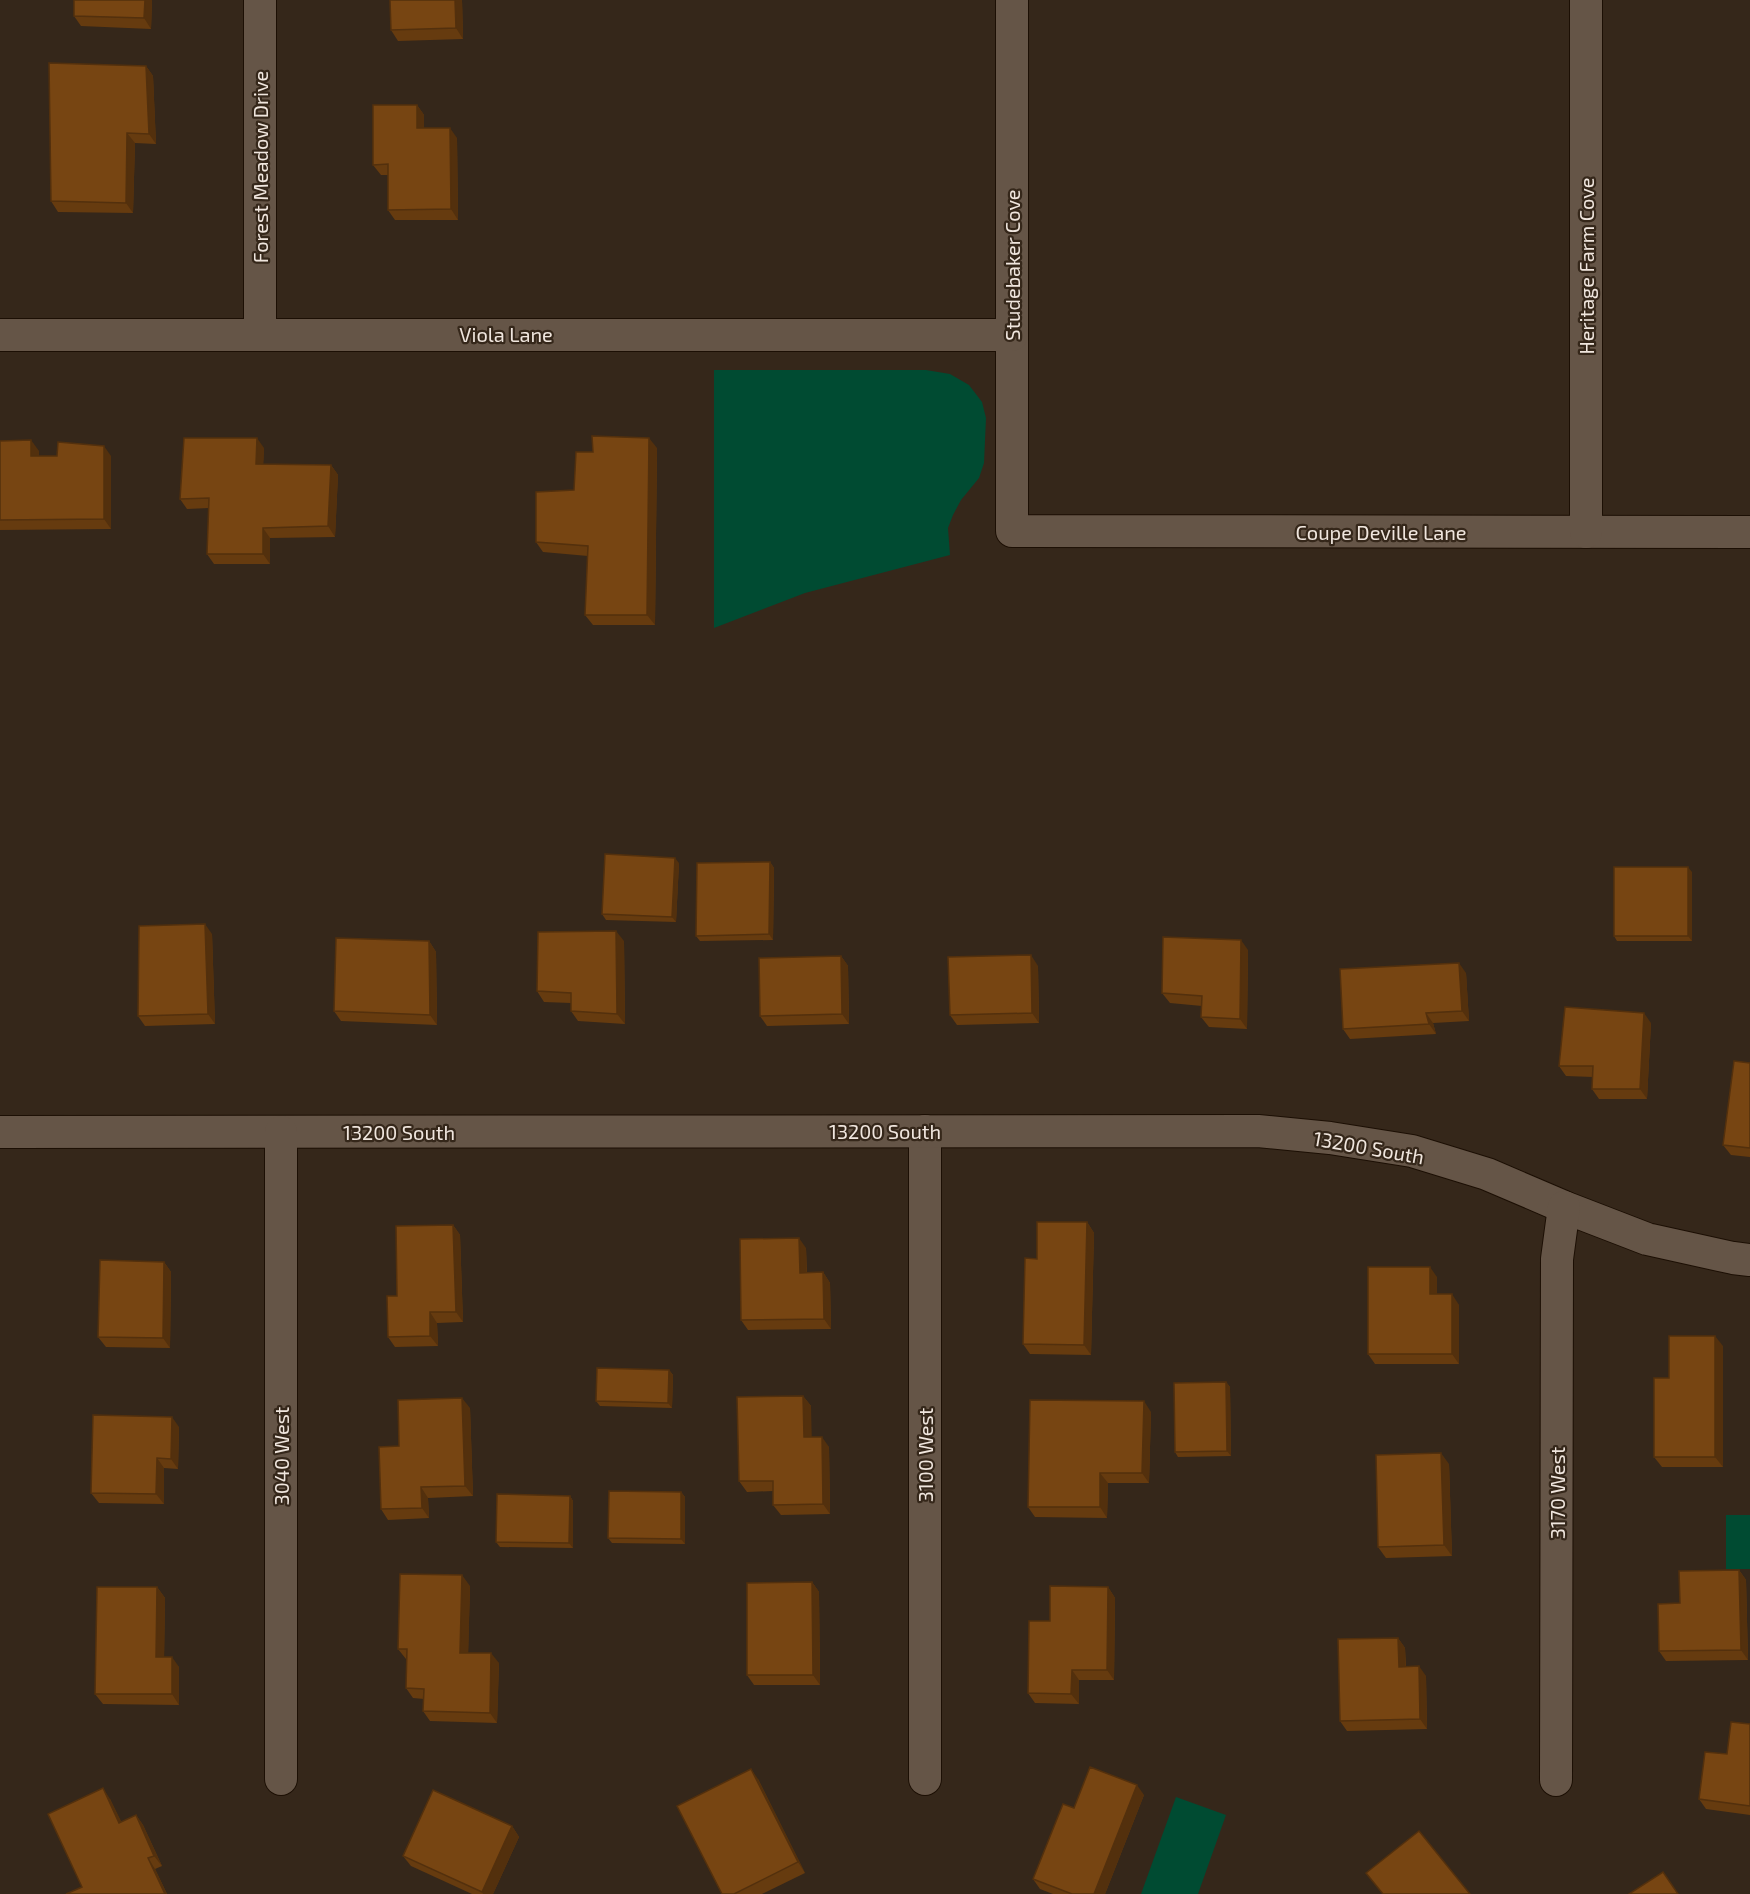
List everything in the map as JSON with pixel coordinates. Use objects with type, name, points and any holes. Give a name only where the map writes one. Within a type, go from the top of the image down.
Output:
[{"type":"street","name":"Forest Meadow Drive","points":[[260,0],[260,334]]},
{"type":"street","name":"Studebaker Cove","points":[[1012,0],[1012,531]]},
{"type":"street","name":"Heritage Farm Cove","points":[[1586,0],[1586,532]]},
{"type":"street","name":"Viola Lane","points":[[0,335],[1012,335]]},
{"type":"street","name":"Coupe Deville Lane","points":[[1012,531],[1750,532]]},
{"type":"street","name":"3100 West","points":[[925,1131],[925,1779]]},
{"type":"street","name":"13200 South","points":[[0,1132],[1258,1131],[1330,1138],[1423,1155],[1487,1174],[1647,1239],[1750,1260]]},
{"type":"street","name":"3040 West","points":[[280,1132],[281,1779]]},
{"type":"street","name":"3170 West","points":[[1556,1780],[1557,1259],[1564,1207]]},
{"type":"green space","points":[[714,370],[926,370],[950,374],[969,385],[982,402],[986,418],[984,463],[979,478],[961,500],[948,528],[950,555],[805,593],[714,628]]},
{"type":"green space","points":[[1726,1515],[1750,1515],[1750,1569],[1726,1569]]},
{"type":"green space","points":[[1176,1797],[1226,1815],[1198,1894],[1141,1894]]},
{"type":"building","points":[[74,0],[145,0],[144,18],[74,16]]},
{"type":"building","points":[[390,0],[455,0],[456,28],[391,30]]},
{"type":"building","points":[[49,63],[146,66],[149,134],[127,133],[126,203],[51,201]]},
{"type":"building","points":[[373,105],[417,105],[417,128],[450,128],[451,209],[388,210],[388,164],[373,165]]},
{"type":"building","points":[[592,436],[649,438],[647,615],[585,615],[588,546],[536,542],[536,492],[574,490],[576,452],[593,452]]},
{"type":"building","points":[[184,438],[257,438],[256,464],[331,465],[328,526],[263,528],[263,554],[207,554],[209,498],[180,499]]},
{"type":"building","points":[[31,440],[31,456],[57,456],[58,442],[104,446],[104,519],[0,520],[0,441]]},
{"type":"building","points":[[605,854],[675,858],[672,917],[602,914]]},
{"type":"building","points":[[770,862],[769,934],[696,936],[697,863]]},
{"type":"building","points":[[1614,867],[1688,867],[1688,936],[1614,936]]},
{"type":"building","points":[[205,924],[208,1014],[138,1016],[139,926]]},
{"type":"building","points":[[616,931],[617,1014],[571,1011],[571,993],[537,991],[538,932]]},
{"type":"building","points":[[1163,937],[1241,940],[1240,1019],[1201,1017],[1202,996],[1162,993]]},
{"type":"building","points":[[336,938],[429,941],[430,1015],[334,1011]]},
{"type":"building","points":[[1031,955],[1032,1013],[950,1015],[948,957]]},
{"type":"building","points":[[841,956],[842,1014],[760,1016],[759,958]]},
{"type":"building","points":[[1459,963],[1462,1011],[1426,1013],[1429,1024],[1343,1029],[1340,969]]},
{"type":"building","points":[[1565,1007],[1644,1013],[1640,1089],[1592,1089],[1593,1066],[1559,1066]]},
{"type":"building","points":[[1734,1061],[1750,1063],[1750,1148],[1723,1145]]},
{"type":"building","points":[[1037,1222],[1087,1222],[1084,1345],[1023,1344],[1025,1258],[1037,1259]]},
{"type":"building","points":[[453,1225],[456,1312],[430,1312],[430,1336],[388,1337],[387,1296],[397,1296],[396,1226]]},
{"type":"building","points":[[799,1238],[800,1273],[823,1272],[824,1319],[741,1320],[740,1239]]},
{"type":"building","points":[[100,1260],[164,1262],[163,1338],[98,1337]]},
{"type":"building","points":[[1368,1267],[1430,1267],[1430,1294],[1452,1294],[1452,1354],[1368,1354]]},
{"type":"building","points":[[1669,1336],[1715,1336],[1715,1457],[1654,1457],[1654,1378],[1669,1378]]},
{"type":"building","points":[[597,1368],[669,1370],[668,1403],[596,1401]]},
{"type":"building","points":[[1226,1382],[1227,1451],[1175,1452],[1174,1383]]},
{"type":"building","points":[[803,1396],[804,1437],[822,1437],[823,1504],[773,1505],[773,1481],[739,1481],[737,1397]]},
{"type":"building","points":[[462,1398],[465,1486],[421,1487],[422,1508],[381,1509],[379,1447],[399,1446],[398,1400]]},
{"type":"building","points":[[1030,1400],[1144,1401],[1142,1473],[1100,1473],[1100,1507],[1028,1507]]},
{"type":"building","points":[[93,1415],[172,1417],[171,1459],[157,1458],[156,1494],[91,1493]]},
{"type":"building","points":[[1441,1453],[1444,1545],[1378,1547],[1376,1455]]},
{"type":"building","points":[[609,1491],[681,1492],[681,1539],[608,1538]]},
{"type":"building","points":[[497,1494],[570,1496],[569,1543],[496,1542]]},
{"type":"building","points":[[1739,1570],[1741,1650],[1659,1651],[1658,1604],[1680,1603],[1679,1571]]},
{"type":"building","points":[[400,1574],[462,1575],[460,1653],[491,1653],[490,1713],[423,1711],[424,1689],[406,1688],[407,1649],[398,1649]]},
{"type":"building","points":[[812,1582],[813,1675],[747,1675],[747,1583]]},
{"type":"building","points":[[1050,1586],[1108,1587],[1107,1670],[1072,1670],[1071,1694],[1028,1693],[1029,1621],[1050,1621]]},
{"type":"building","points":[[97,1587],[157,1587],[156,1657],[172,1657],[172,1694],[95,1694]]},
{"type":"building","points":[[1398,1638],[1399,1667],[1419,1666],[1420,1719],[1340,1721],[1338,1639]]},
{"type":"building","points":[[1731,1722],[1750,1724],[1750,1806],[1699,1799],[1705,1752],[1727,1754]]},
{"type":"building","points":[[1090,1767],[1137,1785],[1094,1894],[1072,1894],[1033,1879],[1063,1804],[1074,1808]]},
{"type":"building","points":[[751,1769],[798,1862],[734,1894],[722,1894],[677,1806]]},
{"type":"building","points":[[103,1788],[119,1823],[136,1815],[154,1856],[148,1858],[165,1894],[66,1894],[82,1887],[48,1814]]},
{"type":"building","points":[[433,1790],[512,1826],[482,1892],[403,1856]]},
{"type":"building","points":[[1419,1831],[1470,1894],[1383,1894],[1366,1873]]},
{"type":"building","points":[[1663,1872],[1678,1894],[1629,1894]]}]
